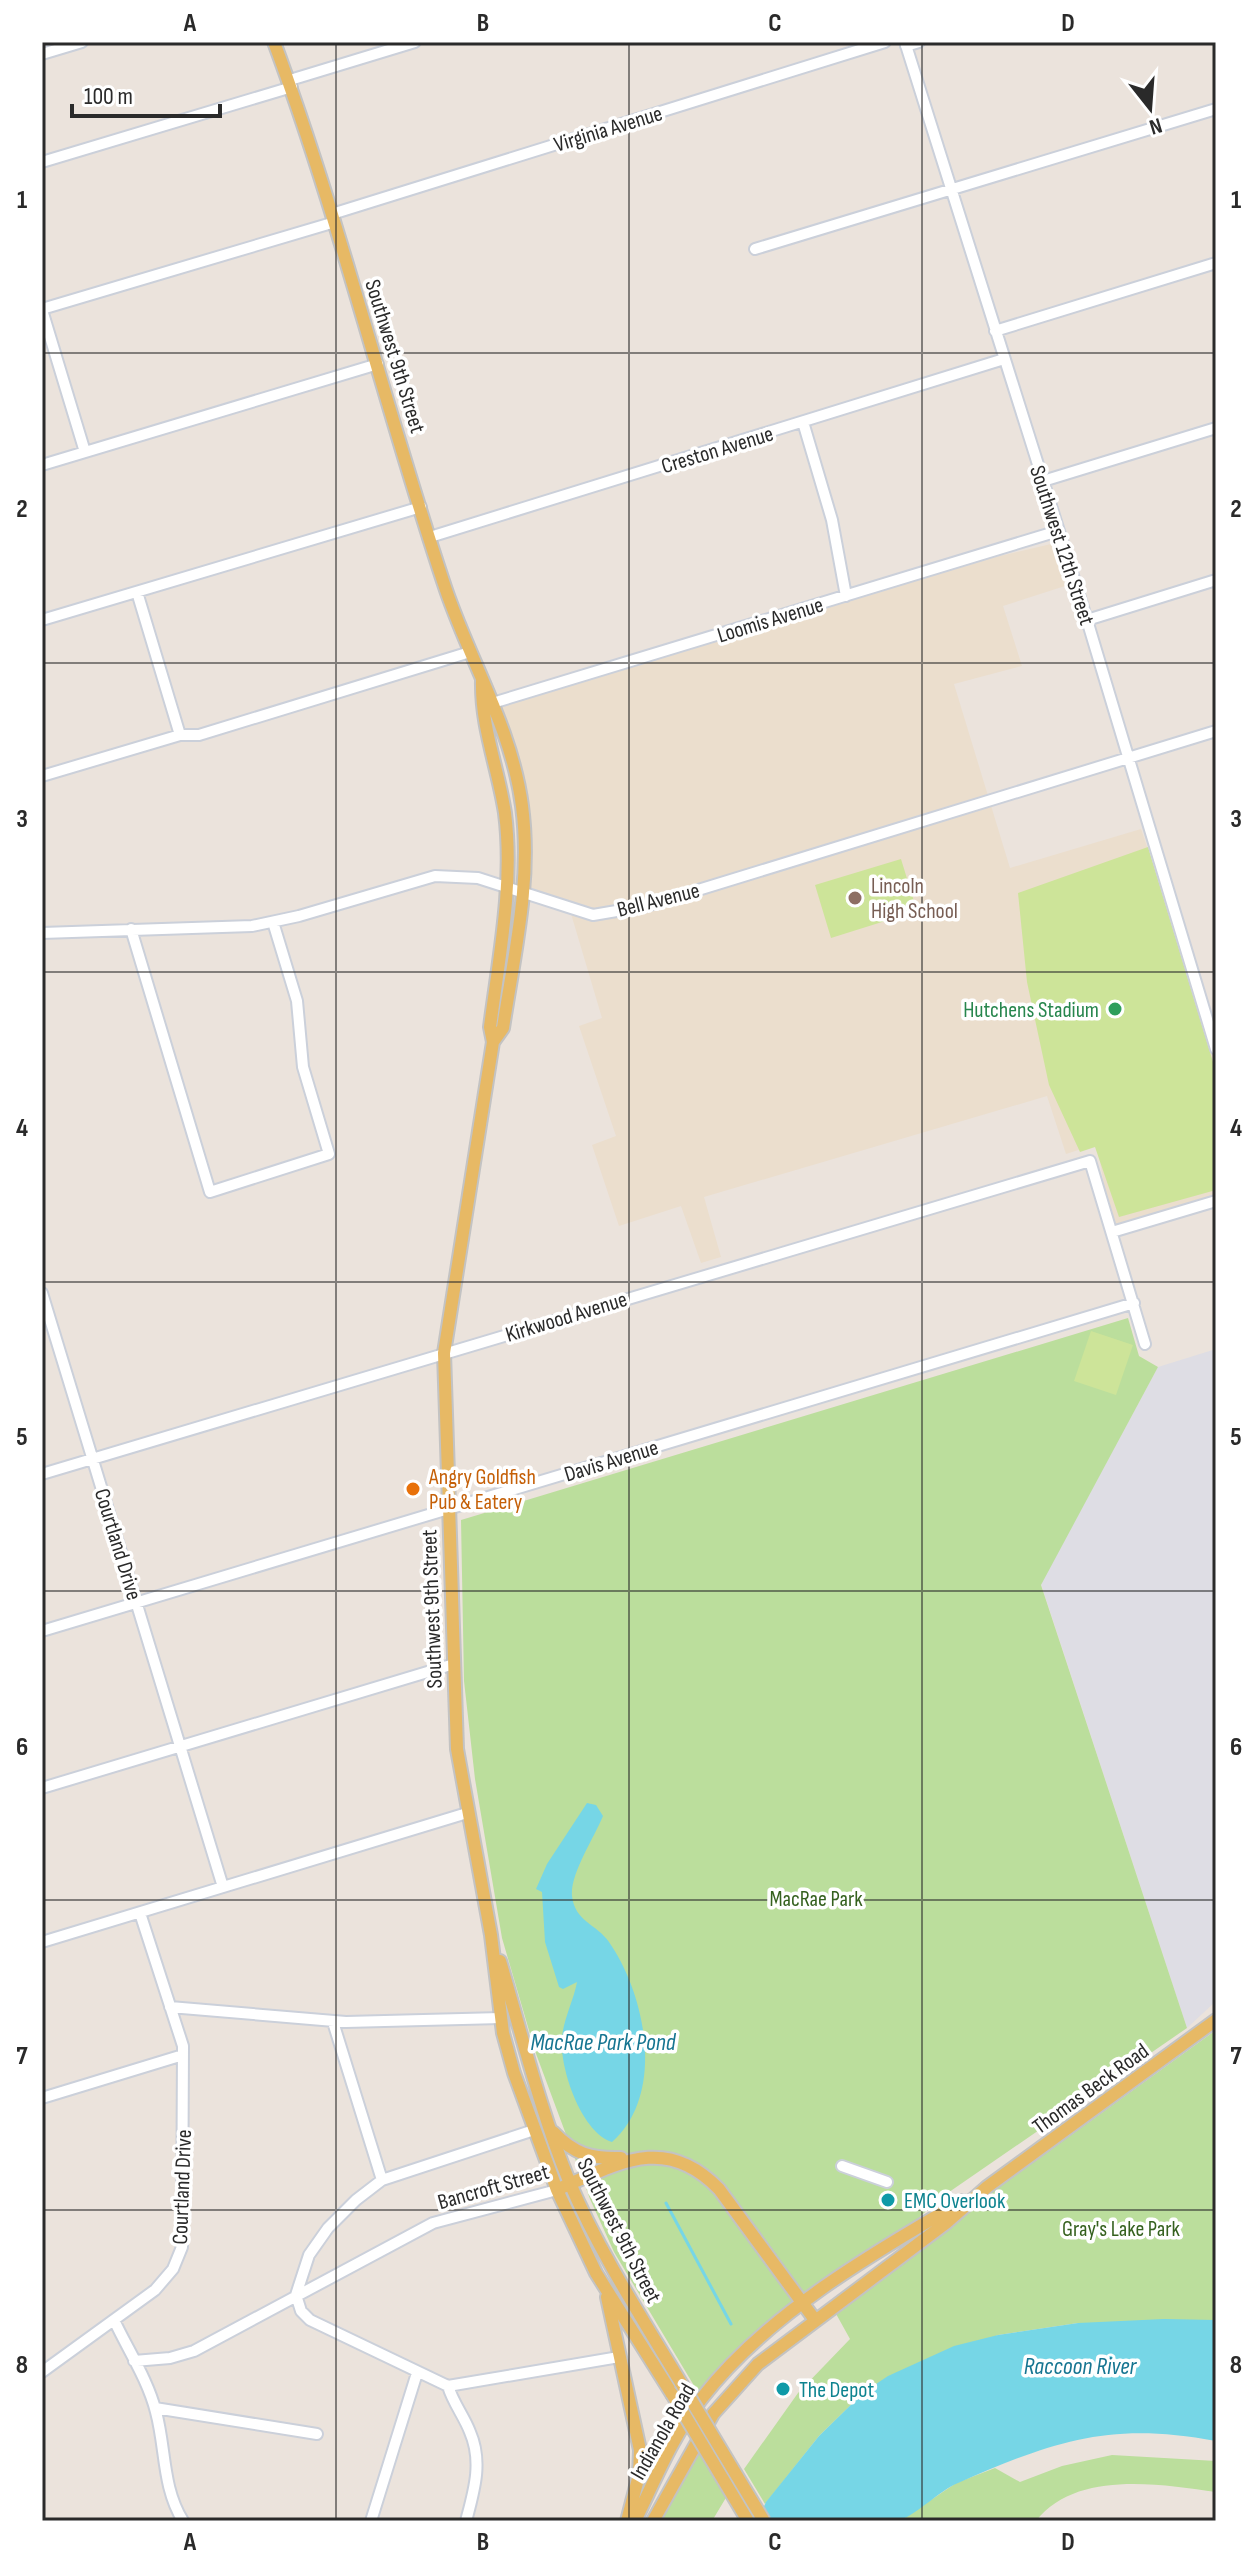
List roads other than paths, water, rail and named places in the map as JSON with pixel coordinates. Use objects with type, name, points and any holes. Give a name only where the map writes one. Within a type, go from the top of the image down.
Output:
[{"type":"main road","name":"Southwest 9th Street","points":[[274,42],[291,84],[334,218],[430,537],[482,681],[505,813],[507,886],[490,1027],[493,1042],[444,1353],[457,1749],[491,1935],[501,2018],[514,2073],[557,2190],[604,2286],[748,2521]]},
{"type":"main road","name":"Southwest 9th Street","points":[[488,705],[514,765],[522,806],[524,891],[503,1028],[493,1042]]},
{"type":"main road","name":"Southwest 9th Street","points":[[491,1935],[541,2104],[570,2184],[613,2266],[764,2521]]},
{"type":"main road","name":"Thomas Beck Road","points":[[803,2304],[987,2187],[1216,2020]]},
{"type":"main road","points":[[541,2104],[550,2128],[567,2147],[597,2159],[629,2158]]},
{"type":"main road","name":"Bancroft Street","points":[[557,2190],[629,2158],[658,2157],[678,2162],[709,2179],[815,2320]]},
{"type":"main road","name":"Thomas Beck Road","points":[[815,2320],[946,2223],[987,2187]]},
{"type":"main road","points":[[604,2286],[640,2450],[639,2475],[627,2521]]},
{"type":"main road","name":"Indianola Road","points":[[635,2521],[680,2432],[700,2400],[750,2345],[803,2304]]},
{"type":"main road","name":"Indianola Road","points":[[653,2521],[682,2464],[724,2400],[758,2364],[815,2320]]},
{"type":"street","points":[[42,54],[82,42]]},
{"type":"street","points":[[42,162],[415,42]]},
{"type":"street","name":"Virginia Avenue","points":[[42,310],[885,42]]},
{"type":"street","points":[[905,44],[919,42]]},
{"type":"street","name":"Southwest 12th Street","points":[[905,44],[1087,620],[1215,1045]]},
{"type":"street","points":[[755,249],[1216,109]]},
{"type":"street","points":[[995,331],[1216,263]]},
{"type":"street","points":[[42,310],[85,452]]},
{"type":"street","name":"Creston Avenue","points":[[430,537],[1004,359]]},
{"type":"street","points":[[42,465],[378,364]]},
{"type":"street","points":[[803,422],[832,520],[846,596]]},
{"type":"street","points":[[1043,481],[1216,428]]},
{"type":"street","points":[[42,620],[421,507]]},
{"type":"street","name":"Loomis Avenue","points":[[488,705],[1058,531]]},
{"type":"street","points":[[1087,620],[1216,580]]},
{"type":"street","points":[[137,592],[180,735]]},
{"type":"street","points":[[42,776],[180,735],[199,735],[470,652]]},
{"type":"street","name":"Bell Avenue","points":[[42,933],[273,922],[435,876],[467,876],[524,891],[593,915],[646,906],[1216,731]]},
{"type":"street","points":[[131,929],[210,1192],[329,1154],[303,1067],[297,1001],[273,922]]},
{"type":"street","name":"Kirkwood Avenue","points":[[42,1474],[1090,1161],[1112,1232]]},
{"type":"street","points":[[1145,1344],[1112,1232],[1216,1201]]},
{"type":"street","name":"Courtland Drive","points":[[42,1293],[223,1887]]},
{"type":"street","name":"Davis Avenue","points":[[42,1631],[1134,1303]]},
{"type":"street","points":[[42,1788],[454,1664]]},
{"type":"street","points":[[42,1942],[467,1813]]},
{"type":"street","name":"Courtland Drive","points":[[42,2372],[164,2282],[182,2247],[183,2055],[140,1913]]},
{"type":"street","points":[[170,2007],[333,2022],[501,2018]]},
{"type":"street","points":[[333,2022],[382,2180]]},
{"type":"street","points":[[42,2098],[183,2055]]},
{"type":"street","points":[[534,2130],[382,2180],[328,2228],[309,2255],[296,2295],[301,2311],[310,2320],[448,2386],[619,2357]]},
{"type":"street","points":[[842,2166],[887,2182]]},
{"type":"street","name":"Bancroft Street","points":[[134,2361],[170,2358],[194,2351],[433,2223],[557,2190]]},
{"type":"street","points":[[114,2320],[155,2408],[164,2472],[173,2505],[183,2521]]},
{"type":"street","points":[[371,2521],[417,2373]]},
{"type":"street","points":[[448,2386],[470,2432],[476,2457],[477,2476],[466,2521]]},
{"type":"street","points":[[155,2408],[317,2434]]},
{"type":"water","name":"MacRae Park Pond","points":[[587,1803],[596,1805],[603,1816],[575,1877],[572,1887],[574,1905],[577,1912],[609,1942],[622,1964],[633,1989],[645,2044],[645,2072],[640,2098],[629,2122],[612,2142],[591,2126],[568,2081],[562,2037],[577,1982],[563,1989],[559,1987],[545,1942],[542,1892],[536,1889],[547,1864]]},
{"type":"water","name":"Raccoon River","points":[[1216,2320],[1216,2441],[1144,2433],[1083,2439],[1024,2456],[958,2483],[897,2521],[846,2524],[757,2521],[766,2502],[819,2436],[864,2392],[888,2376],[954,2346],[998,2335],[1078,2323]]},
{"type":"waterway","points":[[666,2203],[731,2324]]},
{"type":"place","name":"Lincoln High School","points":[[855,898]]},
{"type":"place","name":"Hutchens Stadium","points":[[1115,1009]]},
{"type":"place","name":"Angry Goldfish Pub & Eatery","points":[[413,1489]]},
{"type":"place","name":"EMC Overlook","points":[[888,2200]]},
{"type":"place","name":"The Depot","points":[[783,2389]]},
{"type":"park label","name":"MacRae Park","points":[[816,1898]]},
{"type":"park label","name":"Gray's Lake Park","points":[[1121,2228]]}]
